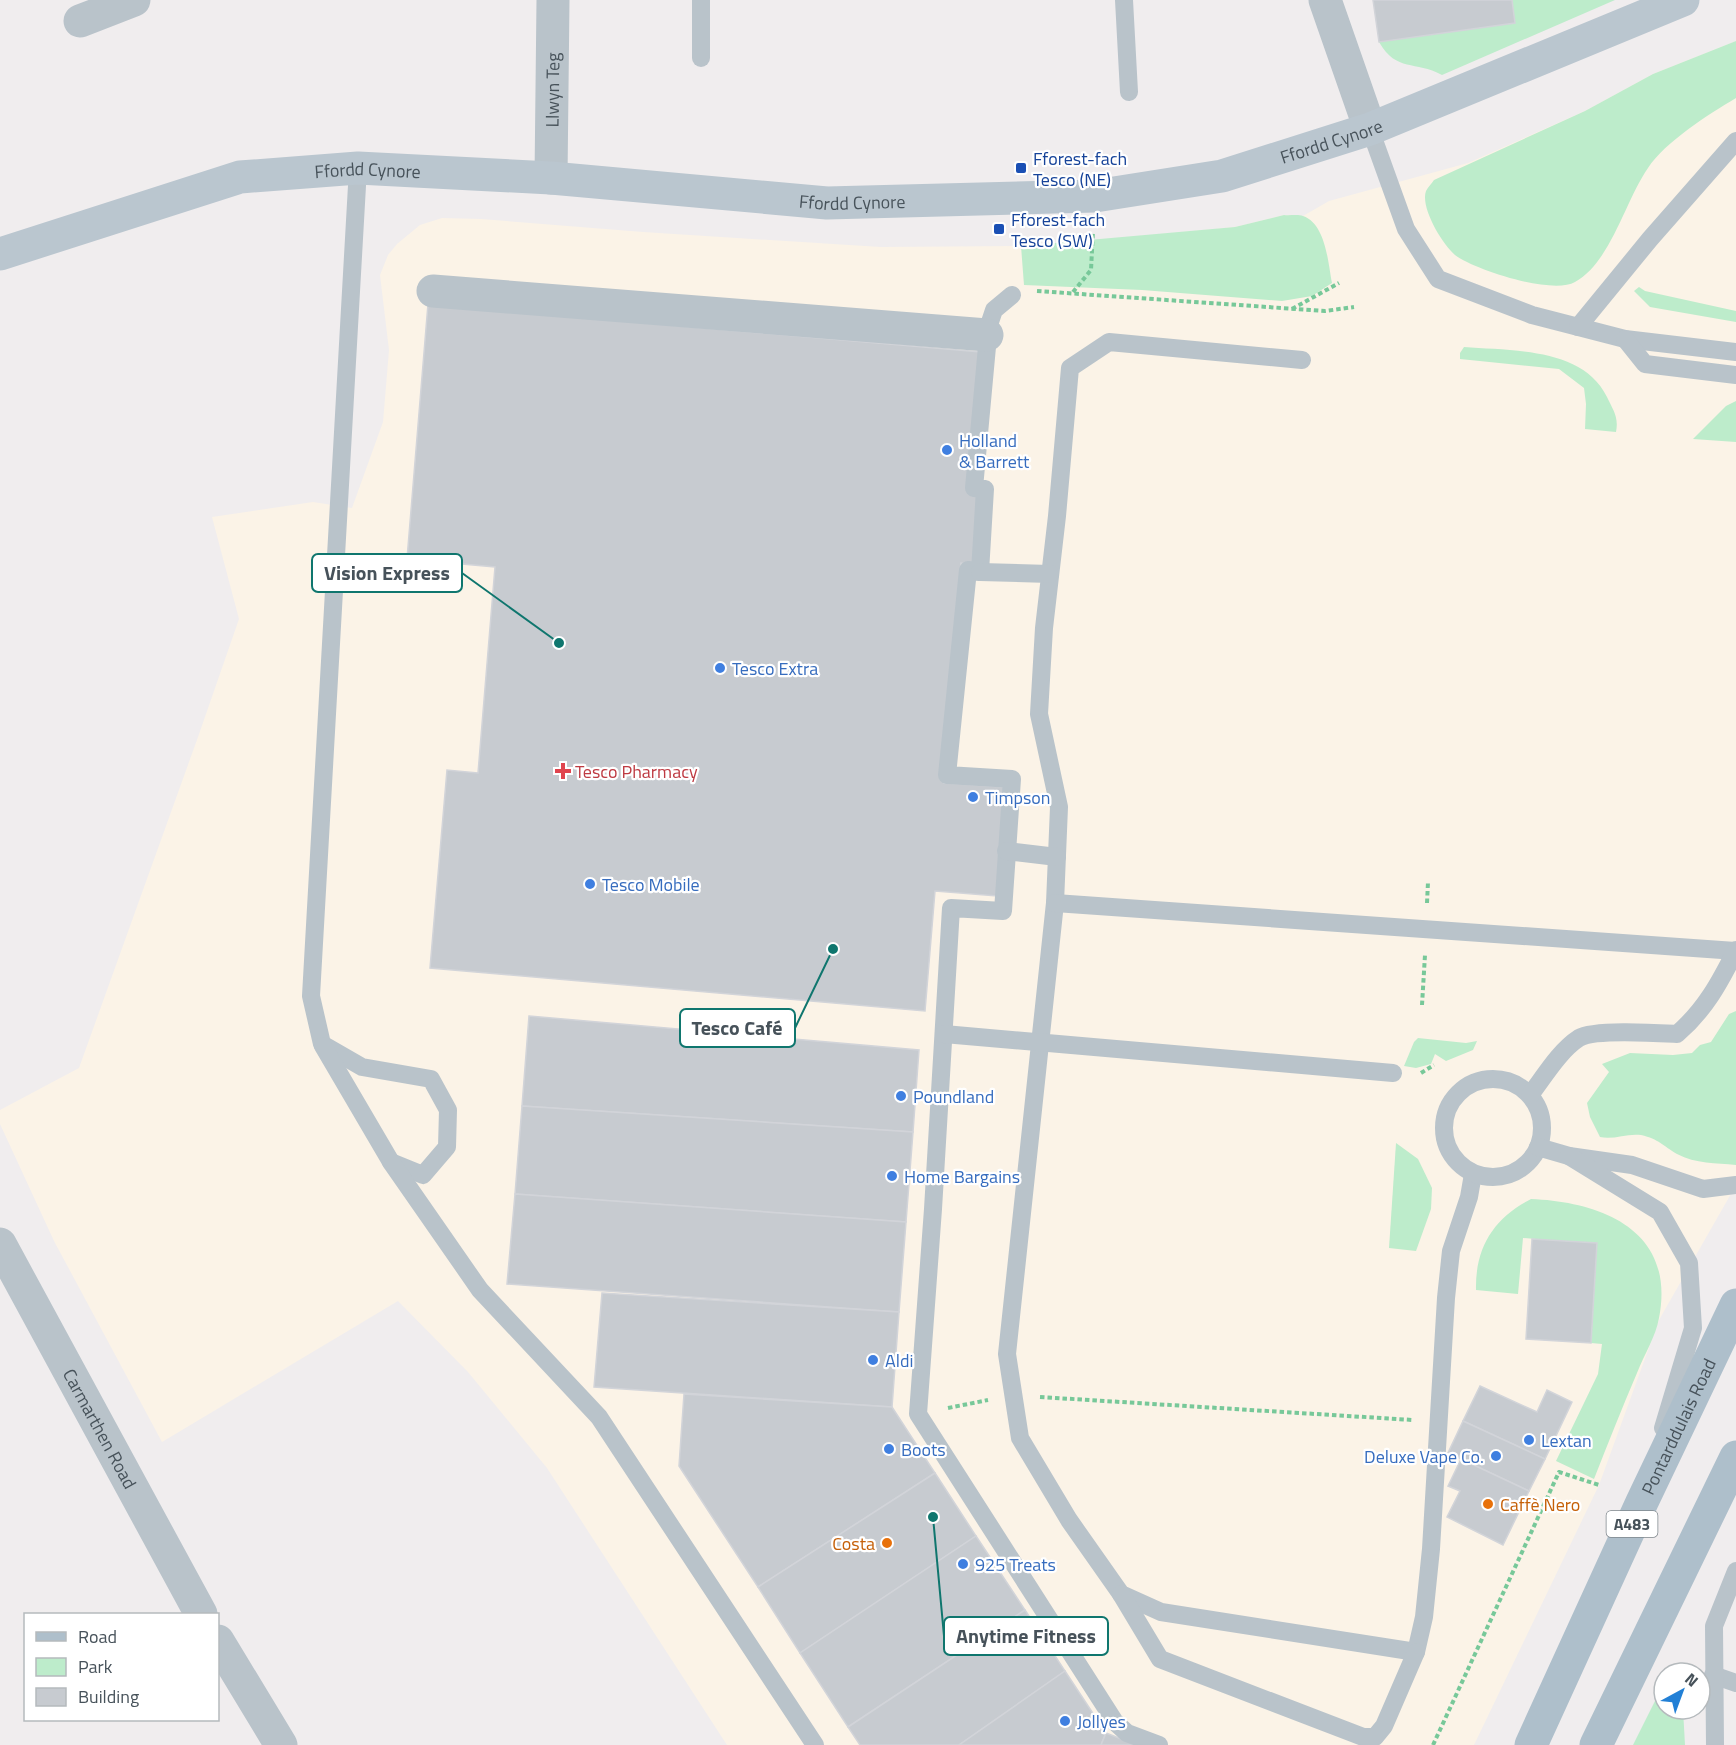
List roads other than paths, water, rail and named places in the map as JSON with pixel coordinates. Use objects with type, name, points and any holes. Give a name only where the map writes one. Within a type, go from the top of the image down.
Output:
[{"type":"main road","name":"Ffordd Cynore","points":[[0,254],[240,177],[358,168],[551,178],[827,203],[1095,196],[1222,176],[1370,129],[1683,0]]},
{"type":"main road","name":"Pontarddulais Road","points":[[1531,1745],[1642,1502],[1736,1305]]},
{"type":"main road","points":[[1596,1745],[1736,1457]]},
{"type":"street","points":[[80,21],[134,0]]},
{"type":"street","name":"Llwyn Teg","points":[[551,178],[553,0]]},
{"type":"street","points":[[1325,0],[1370,129]]},
{"type":"street","points":[[433,291],[987,335]]},
{"type":"street","name":"Carmarthen Road","points":[[0,1244],[200,1613]]},
{"type":"street","points":[[219,1643],[281,1745]]},
{"type":"lane","points":[[701,0],[701,58]]},
{"type":"lane","points":[[1124,0],[1129,92]]},
{"type":"lane","points":[[1370,129],[1406,229],[1438,279],[1532,315],[1625,339],[1736,352]]},
{"type":"lane","points":[[1578,327],[1650,239],[1736,141]]},
{"type":"lane","points":[[358,168],[310,996],[322,1044],[391,1162],[480,1290],[599,1417],[815,1745]]},
{"type":"lane","points":[[980,572],[985,489],[974,488],[987,359],[987,335],[994,310],[1001,301],[1012,295]]},
{"type":"lane","points":[[1625,339],[1645,364],[1736,375]]},
{"type":"lane","points":[[1302,360],[1109,342],[1070,368],[1044,628],[1040,714],[1059,807],[1055,903],[1007,1354],[1020,1438],[1069,1520],[1121,1594],[1160,1659],[1363,1737],[1375,1737],[1384,1726],[1416,1652],[1424,1617],[1431,1549],[1451,1251],[1469,1197],[1473,1174]]},
{"type":"lane","points":[[1050,574],[968,570],[947,775],[1012,779],[1003,911],[951,908],[918,1414],[1115,1722],[1127,1733],[1159,1745]]},
{"type":"lane","points":[[1006,851],[1057,857]]},
{"type":"lane","points":[[1055,903],[1736,950],[1714,993],[1693,1020],[1677,1034],[1606,1033],[1580,1037],[1562,1055],[1530,1095]]},
{"type":"lane","points":[[944,1034],[1394,1073]]},
{"type":"lane","points":[[322,1044],[362,1067],[431,1079],[448,1110],[447,1147],[423,1175],[391,1162]]},
{"type":"lane","points":[[1493,1079],[1516,1084],[1530,1095],[1538,1109],[1542,1126],[1538,1147],[1533,1157],[1521,1169],[1506,1176],[1490,1178],[1473,1174],[1460,1166],[1449,1153],[1444,1138],[1443,1122],[1448,1107],[1457,1094],[1470,1084],[1493,1079]]},
{"type":"lane","points":[[1538,1147],[1569,1156],[1632,1165],[1703,1189],[1736,1185]]},
{"type":"lane","points":[[1569,1156],[1660,1212],[1689,1263],[1693,1328],[1642,1502]]},
{"type":"lane","points":[[1715,1745],[1714,1626],[1736,1571]]},
{"type":"lane","points":[[1121,1594],[1161,1612],[1416,1652]]},
{"type":"lane","points":[[1713,1676],[1736,1683]]},
{"type":"place","name":"Fforest-fach Tesco (NE)","points":[[1021,168]]},
{"type":"place","name":"Fforest-fach Tesco (SW)","points":[[999,229]]},
{"type":"place","name":"Holland & Barrett","points":[[947,450]]},
{"type":"place","name":"Vision Express","points":[[559,643]]},
{"type":"place","name":"Tesco Extra","points":[[720,668]]},
{"type":"place","name":"Tesco Pharmacy","points":[[563,771]]},
{"type":"place","name":"Timpson","points":[[973,797]]},
{"type":"place","name":"Tesco Mobile","points":[[590,884]]},
{"type":"place","name":"Tesco Café","points":[[833,949]]},
{"type":"place","name":"Poundland","points":[[901,1096]]},
{"type":"place","name":"Home Bargains","points":[[892,1176]]},
{"type":"place","name":"Aldi","points":[[873,1360]]},
{"type":"place","name":"Lextan","points":[[1529,1440]]},
{"type":"place","name":"Boots","points":[[889,1449]]},
{"type":"place","name":"Deluxe Vape Co.","points":[[1496,1456]]},
{"type":"place","name":"Caffè Nero","points":[[1488,1504]]},
{"type":"place","name":"Anytime Fitness","points":[[933,1517]]},
{"type":"place","name":"Costa","points":[[887,1543]]},
{"type":"place","name":"925 Treats","points":[[963,1564]]},
{"type":"place","name":"Jollyes","points":[[1065,1721]]}]
